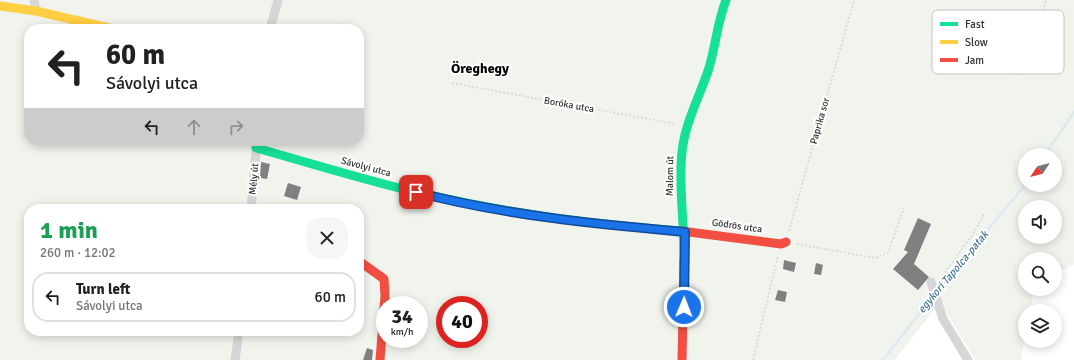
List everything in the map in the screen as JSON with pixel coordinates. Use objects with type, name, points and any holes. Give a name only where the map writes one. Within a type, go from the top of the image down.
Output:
[{"type":"street","points":[[34,0],[36,11]]},
{"type":"street","points":[[271,24],[278,0]]},
{"type":"street","name":"Malom út","points":[[682,360],[685,232],[680,194],[682,151],[687,126],[703,86],[711,60],[718,21],[726,0]]},
{"type":"street","points":[[0,6],[36,11],[92,24]]},
{"type":"street","name":"Mély út","points":[[251,204],[256,146]]},
{"type":"street","name":"Sávolyi utca","points":[[259,146],[431,196],[557,218],[685,232]]},
{"type":"street","name":"Gödrös utca","points":[[685,232],[697,232],[783,243]]},
{"type":"street","points":[[364,265],[384,279],[385,296],[380,360]]},
{"type":"street","points":[[933,287],[943,319],[968,360]]},
{"type":"street","points":[[235,360],[238,336]]},
{"type":"path","name":"Paprika sor","points":[[753,360],[783,243],[854,0]]},
{"type":"path","points":[[1043,10],[1046,0]]},
{"type":"path","name":"Boróka utca","points":[[452,83],[687,126]]},
{"type":"path","points":[[783,243],[875,258],[883,256],[888,253],[905,205]]},
{"type":"path","points":[[933,287],[945,269],[973,234],[984,214]]},
{"type":"shaded area","points":[[0,0],[1074,0],[1074,265],[1062,270],[1062,252],[1018,252],[1018,296],[1033,296],[1031,304],[1018,304],[1018,348],[1023,348],[1021,360],[975,360],[940,302],[895,360],[0,360]]},
{"type":"building","points":[[261,162],[270,164],[267,179],[260,178]]},
{"type":"building","points":[[288,183],[301,187],[297,200],[284,196]]},
{"type":"building","points":[[918,218],[931,224],[914,264],[929,277],[918,290],[893,269],[908,252],[904,250]]},
{"type":"building","points":[[784,260],[796,263],[794,272],[783,269]]},
{"type":"building","points":[[816,263],[823,265],[821,275],[814,274]]},
{"type":"building","points":[[778,290],[787,292],[785,302],[775,300]]},
{"type":"building","points":[[367,348],[373,350],[372,360],[363,360]]},
{"type":"waterway","name":"egykori Tapolca-patak","points":[[1050,148],[1074,112]]},
{"type":"waterway","name":"egykori Tapolca-patak","points":[[936,292],[1019,192]]},
{"type":"waterway","name":"egykori Tapolca-patak","points":[[883,360],[933,296]]},
{"type":"traffic: fast","points":[[684,261],[681,193],[682,152],[689,120],[709,68],[726,0]]},
{"type":"traffic: fast","points":[[256,148],[388,185],[432,196],[493,208],[618,226],[681,231]]},
{"type":"traffic: slow","points":[[0,6],[36,11],[92,24]]},
{"type":"traffic: jam","points":[[681,231],[781,244],[786,242]]},
{"type":"traffic: jam","points":[[682,360],[684,261]]},
{"type":"traffic: jam","points":[[364,265],[384,279],[385,296],[380,360]]},
{"type":"district","name":"Öreghegy","points":[[480,68]]},
{"type":"route","points":[[416,192],[493,208],[557,218],[685,232],[684,307]]}]
